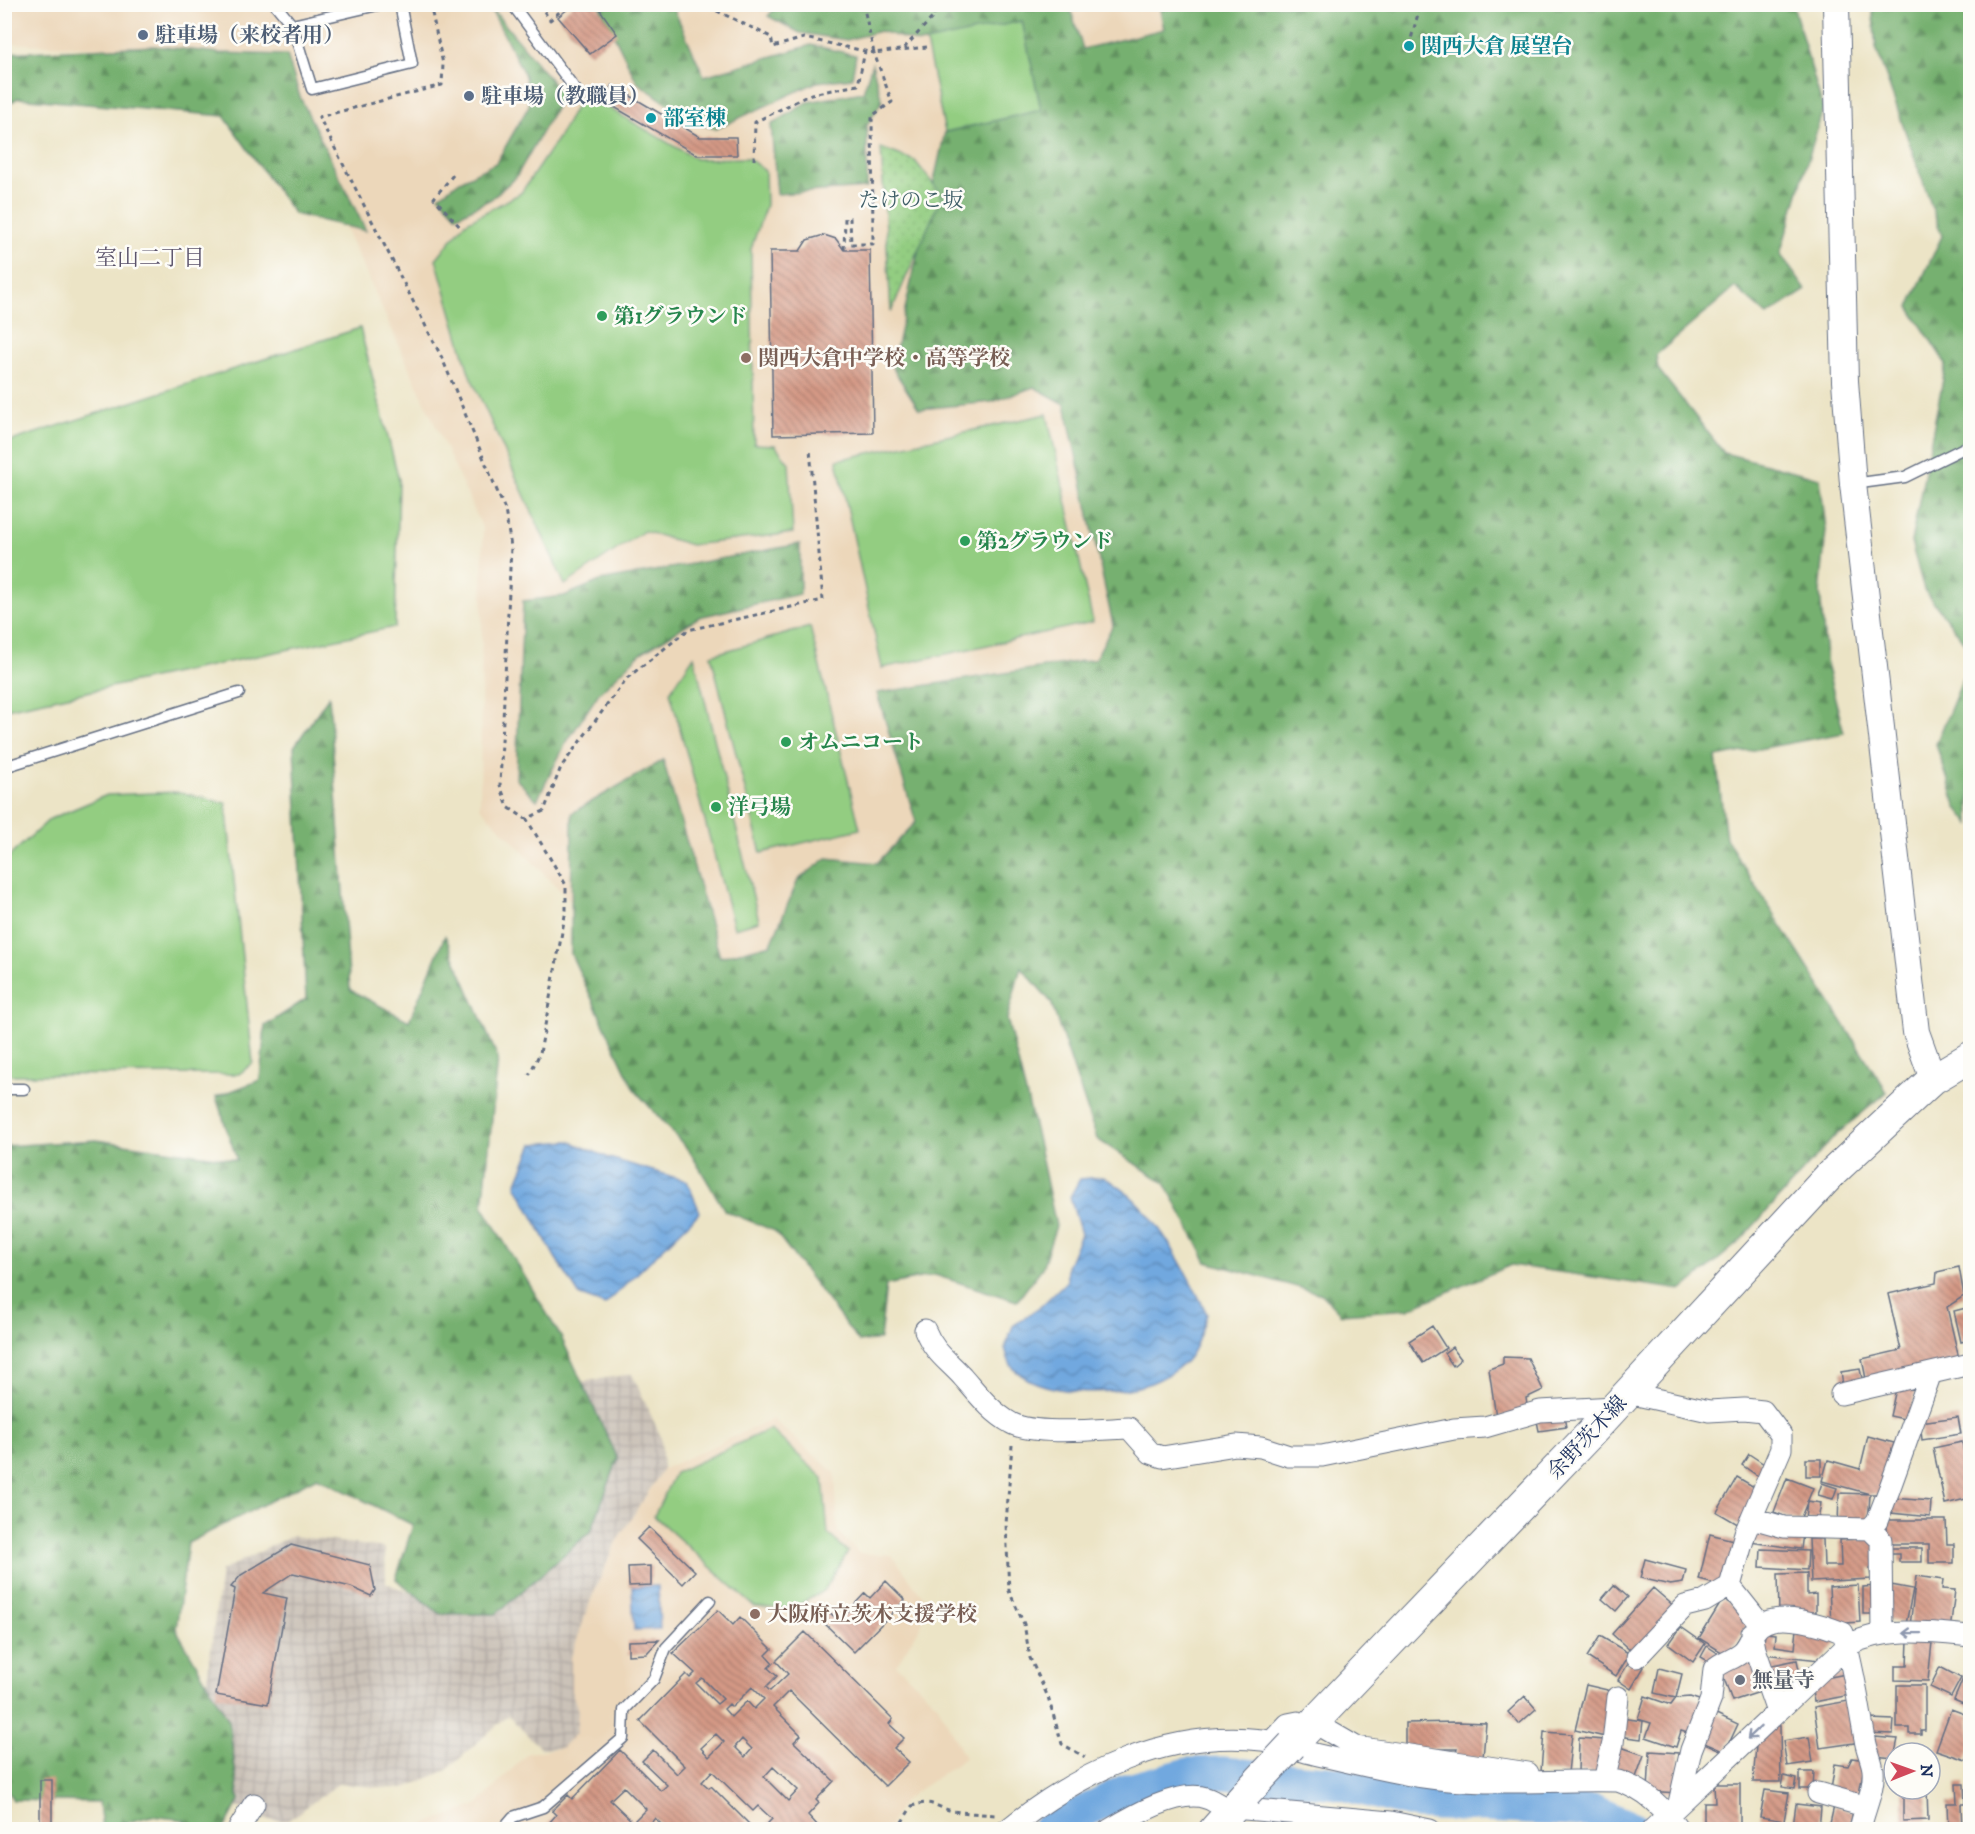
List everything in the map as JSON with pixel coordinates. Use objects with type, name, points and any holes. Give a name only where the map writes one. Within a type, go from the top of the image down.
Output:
[{"type":"main road","name":"余野茨木線","points":[[1231,1811],[1287,1737],[1622,1400],[1832,1174],[1933,1080],[1971,1057]]},
{"type":"street","points":[[1836,4],[1840,280],[1853,484],[1916,1032],[1933,1080]]},
{"type":"street","points":[[925,1330],[933,1349],[994,1412],[1014,1425],[1077,1431],[1130,1428],[1151,1453],[1162,1457],[1236,1445],[1261,1447],[1304,1458],[1425,1437],[1454,1429],[1485,1427],[1540,1411],[1622,1400],[1709,1411],[1744,1408],[1763,1411],[1772,1419],[1781,1435],[1781,1449],[1752,1518],[1730,1586],[1705,1601],[1685,1606],[1637,1657]]},
{"type":"street","points":[[1841,1394],[1971,1364]]},
{"type":"street","points":[[1870,1529],[1876,1521],[1889,1490],[1931,1373]]},
{"type":"street","points":[[1752,1518],[1784,1527],[1870,1529],[1881,1540],[1882,1633]]},
{"type":"street","points":[[1730,1586],[1756,1629],[1755,1649],[1777,1712]]},
{"type":"street","points":[[1667,1820],[1711,1699],[1714,1669],[1741,1653],[1756,1629],[1777,1620],[1818,1623],[1844,1633],[1853,1662],[1866,1748],[1873,1770],[1872,1787],[1864,1806],[1860,1830]]},
{"type":"street","points":[[1667,1820],[1847,1646],[1864,1637],[1882,1633],[1970,1636]]},
{"type":"street","points":[[1594,1780],[1613,1743],[1617,1697]]},
{"type":"street","points":[[1325,1729],[1356,1747],[1594,1780],[1618,1781],[1637,1787],[1667,1820]]},
{"type":"street","points":[[1015,1823],[1104,1769],[1136,1754],[1173,1744],[1215,1737],[1287,1737],[1421,1777],[1466,1783],[1552,1783],[1594,1780]]},
{"type":"street","points":[[1818,1793],[1864,1806]]},
{"type":"street","points":[[1109,1830],[1163,1802],[1194,1796],[1207,1798],[1231,1811],[1391,1822],[1430,1830]]},
{"type":"street","points":[[238,1830],[254,1804]]},
{"type":"lane","points":[[275,4],[292,25],[312,89],[412,64],[400,4]]},
{"type":"lane","points":[[292,25],[382,4]]},
{"type":"lane","points":[[512,4],[581,97]]},
{"type":"lane","points":[[1853,484],[1905,477],[1971,445]]},
{"type":"lane","points":[[4,767],[239,693]]},
{"type":"lane","points":[[4,1089],[24,1089]]},
{"type":"lane","points":[[502,1830],[513,1817],[543,1807],[623,1738],[624,1710],[654,1679],[666,1648],[710,1601]]},
{"type":"path","points":[[539,4],[550,20],[569,4]]},
{"type":"path","points":[[711,4],[717,11],[771,37],[773,47],[804,38],[874,53],[927,47]]},
{"type":"path","points":[[717,11],[724,4]]},
{"type":"path","points":[[844,250],[845,218],[850,218],[851,244],[873,244],[872,116],[892,102],[874,53],[863,4]]},
{"type":"path","points":[[902,50],[934,16],[934,4]]},
{"type":"path","points":[[1409,46],[1418,14],[1418,4]]},
{"type":"path","points":[[754,160],[755,122],[811,94],[858,85],[865,51]]},
{"type":"path","points":[[350,111],[319,117],[442,358],[505,510],[511,547],[500,785],[508,807],[526,818],[566,885],[566,910],[540,1053],[530,1075]]},
{"type":"path","points":[[453,175],[434,198],[461,228]]},
{"type":"path","points":[[526,818],[544,811],[561,767],[627,678],[688,630],[823,600],[810,449]]},
{"type":"path","points":[[1014,1425],[1006,1524],[1009,1591],[1024,1624],[1030,1658],[1048,1697],[1062,1744],[1104,1769]]},
{"type":"path","points":[[897,1830],[912,1806],[933,1802],[957,1811],[1015,1823]]},
{"type":"shaded area","name":"関西大倉中学校・高等学校","points":[[5,4],[1196,5],[1169,787],[692,1028],[480,807],[483,529],[266,55],[5,43]]},
{"type":"shaded area","points":[[632,1374],[661,1437],[663,1469],[616,1542],[591,1599],[571,1657],[571,1689],[578,1711],[576,1733],[561,1748],[541,1749],[508,1715],[447,1770],[403,1789],[338,1784],[287,1821],[267,1820],[223,1801],[204,1704],[221,1571],[292,1536],[385,1548],[386,1583],[441,1605],[574,1383]]},
{"type":"shaded area","name":"大阪府立茨木支援学校","points":[[772,1419],[835,1473],[838,1532],[859,1553],[892,1555],[927,1602],[921,1626],[896,1665],[938,1705],[965,1758],[904,1800],[888,1829],[409,1830],[477,1805],[528,1753],[561,1748],[578,1711],[571,1689],[571,1657],[591,1599],[616,1542],[663,1469]]},
{"type":"green space","points":[[489,5],[563,95],[516,177],[491,199],[457,216],[439,196],[460,181],[496,163],[529,106],[525,76]]},
{"type":"green space","points":[[599,5],[672,5],[704,76],[811,45],[856,55],[852,78],[817,82],[716,129],[693,122],[637,82]]},
{"type":"green space","points":[[778,5],[1069,5],[1083,49],[1164,29],[1159,5],[1793,5],[1823,109],[1780,254],[1806,290],[1767,315],[1735,287],[1656,355],[1658,369],[1724,453],[1820,478],[1826,530],[1820,593],[1827,668],[1844,733],[1716,757],[1726,839],[1887,1092],[1836,1135],[1738,1243],[1682,1290],[1511,1265],[1408,1309],[1341,1314],[1322,1294],[1207,1262],[1165,1183],[1097,1139],[1051,1002],[1021,967],[1007,1019],[1037,1137],[1056,1226],[1042,1268],[1017,1301],[935,1275],[886,1285],[880,1339],[859,1342],[775,1231],[725,1211],[690,1152],[634,1089],[571,954],[572,813],[663,760],[720,957],[771,944],[798,880],[827,858],[877,863],[916,822],[877,693],[1095,659],[1113,625],[1065,404],[1034,387],[992,402],[919,409],[892,367],[945,132],[1041,110],[1022,22],[919,43],[880,31],[847,40],[800,33],[768,16]]},
{"type":"green space","points":[[1872,5],[1970,5],[1970,649],[1924,590],[1911,542],[1946,364],[1909,307],[1942,236],[1876,48]]},
{"type":"green space","points":[[1022,21],[1041,110],[945,132],[926,42]]},
{"type":"green space","points":[[155,46],[219,53],[287,55],[300,97],[366,231],[294,214],[224,116],[18,98],[5,106],[5,53]]},
{"type":"green space","points":[[872,64],[882,101],[867,125],[867,188],[777,194],[771,125],[808,102],[863,92]]},
{"type":"green space","name":"第1グラウンド","points":[[583,93],[696,159],[748,158],[765,171],[766,205],[751,249],[754,444],[775,445],[789,463],[793,533],[691,545],[644,531],[565,585],[469,373],[436,259],[465,223],[521,193],[560,135]]},
{"type":"green space","name":"たけのこ坂","points":[[881,148],[915,161],[942,195],[891,312]]},
{"type":"green space","points":[[360,328],[399,480],[395,627],[6,709],[5,443]]},
{"type":"green space","name":"第2グラウンド","points":[[1047,414],[1093,622],[882,668],[837,460]]},
{"type":"green space","points":[[800,544],[800,594],[699,617],[641,653],[599,693],[566,743],[537,800],[516,779],[523,601],[564,596],[600,581]]},
{"type":"green space","name":"オムニコート","points":[[810,627],[860,829],[761,853],[711,655]]},
{"type":"green space","name":"洋弓場","points":[[694,656],[759,921],[734,928],[670,692]]},
{"type":"green space","points":[[1970,662],[1970,824],[1957,808],[1936,744]]},
{"type":"green space","points":[[329,696],[350,990],[409,1021],[445,936],[498,1058],[483,1207],[561,1337],[618,1459],[591,1531],[496,1614],[440,1614],[396,1579],[413,1525],[317,1477],[188,1543],[176,1629],[229,1721],[239,1801],[224,1829],[180,1829],[185,1820],[151,1816],[102,1829],[99,1802],[13,1800],[5,1787],[5,1146],[96,1140],[237,1160],[216,1097],[260,1080],[265,1026],[306,999],[294,747]]},
{"type":"green space","points":[[178,792],[226,803],[253,1063],[239,1074],[5,1075],[5,860],[50,819],[107,795]]},
{"type":"green space","points":[[770,1429],[823,1478],[828,1534],[848,1552],[824,1591],[791,1609],[755,1607],[654,1516],[675,1473]]},
{"type":"water","points":[[569,1141],[609,1158],[687,1181],[700,1212],[605,1305],[580,1296],[555,1257],[516,1185],[533,1144]]},
{"type":"water","points":[[1103,1177],[1121,1188],[1137,1202],[1165,1237],[1207,1314],[1198,1341],[1188,1359],[1176,1369],[1151,1383],[1098,1392],[1057,1389],[1038,1384],[1022,1376],[1011,1365],[1005,1348],[1013,1326],[1040,1307],[1067,1281],[1067,1267],[1081,1234],[1070,1197],[1080,1179]]},
{"type":"water","points":[[658,1586],[660,1629],[634,1630],[632,1587]]},
{"type":"building","points":[[574,4],[596,4],[617,34],[590,54],[558,17]]},
{"type":"building","name":"部室棟","points":[[612,85],[700,137],[736,137],[737,155],[697,155],[602,100]]},
{"type":"building","points":[[824,235],[836,239],[844,250],[870,250],[873,433],[773,435],[770,251],[800,251],[807,240]]},
{"type":"building","points":[[1959,1267],[1964,1296],[1947,1307],[1960,1363],[1867,1384],[1862,1359],[1901,1350],[1888,1294],[1936,1283],[1937,1272]]},
{"type":"building","points":[[1970,1307],[1970,1340],[1961,1342],[1954,1311]]},
{"type":"building","points":[[1432,1326],[1446,1348],[1423,1363],[1409,1341]]},
{"type":"building","points":[[1452,1347],[1461,1359],[1453,1366],[1444,1353]]},
{"type":"building","points":[[1503,1357],[1528,1358],[1543,1390],[1526,1398],[1528,1413],[1496,1417],[1489,1369],[1503,1364]]},
{"type":"building","points":[[1860,1369],[1863,1383],[1843,1386],[1841,1372]]},
{"type":"building","points":[[1897,1384],[1916,1389],[1909,1420],[1890,1416]]},
{"type":"building","points":[[1563,1411],[1566,1427],[1539,1431],[1536,1416]]},
{"type":"building","points":[[1958,1417],[1961,1434],[1922,1440],[1920,1422]]},
{"type":"building","points":[[1868,1436],[1894,1443],[1880,1494],[1870,1494],[1822,1481],[1828,1460],[1860,1469]]},
{"type":"building","points":[[1962,1442],[1970,1483],[1970,1498],[1945,1504],[1933,1448]]},
{"type":"building","points":[[1749,1454],[1770,1468],[1762,1479],[1742,1465]]},
{"type":"building","points":[[1806,1459],[1821,1459],[1821,1476],[1806,1476]]},
{"type":"building","points":[[1737,1477],[1761,1491],[1741,1526],[1717,1512]]},
{"type":"building","points":[[1787,1478],[1813,1488],[1799,1522],[1774,1512]]},
{"type":"building","points":[[1822,1483],[1837,1488],[1833,1499],[1818,1495]]},
{"type":"building","points":[[1839,1493],[1870,1494],[1868,1526],[1838,1525]]},
{"type":"building","points":[[1892,1498],[1931,1501],[1930,1517],[1891,1513]]},
{"type":"building","points":[[1807,1501],[1821,1503],[1818,1521],[1805,1519]]},
{"type":"building","points":[[1886,1520],[1946,1520],[1947,1544],[1954,1544],[1954,1563],[1929,1563],[1929,1544],[1886,1544]]},
{"type":"building","points":[[649,1527],[695,1571],[683,1584],[637,1539]]},
{"type":"building","points":[[1758,1528],[1803,1534],[1801,1549],[1749,1542]]},
{"type":"building","points":[[1710,1534],[1737,1541],[1726,1587],[1699,1580]]},
{"type":"building","points":[[1877,1538],[1878,1569],[1870,1569],[1871,1579],[1811,1582],[1809,1539],[1823,1539],[1824,1566],[1841,1566],[1840,1540]]},
{"type":"building","points":[[291,1545],[370,1565],[375,1590],[371,1596],[351,1587],[293,1573],[263,1593],[287,1598],[268,1704],[216,1695],[235,1589],[231,1587],[241,1575]]},
{"type":"building","points":[[1887,1548],[1922,1548],[1922,1562],[1899,1562],[1899,1554],[1890,1554]]},
{"type":"building","points":[[1761,1549],[1808,1551],[1807,1570],[1760,1567]]},
{"type":"building","points":[[1645,1559],[1686,1570],[1683,1583],[1670,1585],[1640,1578]]},
{"type":"building","points":[[651,1566],[651,1585],[629,1586],[628,1567]]},
{"type":"building","points":[[1807,1573],[1807,1595],[1816,1594],[1816,1612],[1779,1613],[1778,1574]]},
{"type":"building","points":[[1916,1576],[1943,1580],[1942,1589],[1955,1590],[1950,1631],[1910,1626]]},
{"type":"building","points":[[886,1581],[905,1600],[854,1652],[820,1619],[828,1611],[839,1621],[865,1593],[870,1598]]},
{"type":"building","points":[[1614,1585],[1628,1597],[1616,1611],[1602,1599]]},
{"type":"building","points":[[1858,1585],[1860,1622],[1831,1624],[1829,1587]]},
{"type":"building","points":[[1891,1585],[1913,1589],[1906,1624],[1884,1619]]},
{"type":"building","points":[[1876,1586],[1877,1614],[1863,1614],[1863,1587]]},
{"type":"building","points":[[1653,1588],[1676,1608],[1634,1654],[1612,1634]]},
{"type":"building","points":[[1723,1599],[1752,1617],[1728,1656],[1699,1638]]},
{"type":"building","points":[[718,1610],[733,1625],[740,1617],[772,1649],[766,1655],[773,1663],[768,1668],[777,1676],[766,1687],[770,1691],[788,1674],[776,1661],[805,1632],[893,1719],[889,1724],[904,1738],[894,1748],[909,1762],[885,1786],[789,1691],[773,1707],[801,1735],[794,1742],[834,1781],[816,1800],[819,1803],[808,1815],[819,1827],[817,1830],[774,1830],[768,1823],[772,1819],[758,1806],[753,1811],[712,1771],[702,1782],[709,1788],[711,1786],[755,1830],[667,1830],[655,1818],[645,1830],[553,1830],[548,1824],[556,1815],[552,1811],[568,1795],[572,1799],[620,1750],[661,1791],[667,1785],[642,1761],[653,1750],[677,1774],[685,1766],[640,1721],[686,1674],[690,1678],[695,1673],[673,1653]],"holes":[[[702,1678],[723,1699],[717,1704],[696,1683]],[[752,1687],[764,1699],[754,1709],[747,1701],[731,1717],[724,1709],[729,1704],[732,1707]],[[716,1734],[724,1742],[709,1757],[701,1748]],[[742,1739],[752,1749],[745,1757],[735,1747]],[[773,1767],[798,1790],[788,1801],[764,1777]],[[624,1787],[646,1809],[633,1822],[610,1800]]]},
{"type":"building","points":[[1681,1627],[1705,1644],[1693,1662],[1669,1644]]},
{"type":"building","points":[[1797,1629],[1837,1635],[1836,1643],[1820,1660],[1763,1654],[1765,1633],[1776,1634],[1775,1646],[1795,1649]]},
{"type":"building","points":[[1600,1636],[1630,1654],[1616,1676],[1587,1657]]},
{"type":"building","points":[[659,1640],[646,1654],[628,1655],[628,1641]]},
{"type":"building","points":[[1908,1640],[1932,1642],[1928,1681],[1895,1680],[1895,1666],[1907,1666]]},
{"type":"building","points":[[1707,1646],[1719,1654],[1713,1664],[1701,1657]]},
{"type":"building","points":[[1754,1656],[1766,1690],[1732,1701],[1720,1667]]},
{"type":"building","points":[[1631,1659],[1644,1667],[1631,1689],[1618,1680]]},
{"type":"building","points":[[1797,1660],[1801,1679],[1771,1685],[1767,1666]]},
{"type":"building","points":[[1970,1662],[1970,1707],[1954,1700]]},
{"type":"building","points":[[1940,1667],[1961,1678],[1951,1697],[1930,1687]]},
{"type":"building","points":[[1659,1668],[1682,1674],[1676,1698],[1654,1693]]},
{"type":"building","points":[[1846,1674],[1850,1695],[1814,1702],[1810,1681]]},
{"type":"building","points":[[1586,1685],[1616,1692],[1605,1737],[1575,1730]]},
{"type":"building","points":[[1897,1685],[1925,1685],[1925,1730],[1921,1730],[1921,1734],[1909,1734],[1909,1728],[1897,1728]]},
{"type":"building","points":[[1525,1696],[1536,1709],[1519,1724],[1508,1712]]},
{"type":"building","points":[[1645,1696],[1671,1705],[1676,1698],[1690,1697],[1702,1701],[1691,1734],[1681,1731],[1676,1747],[1646,1737],[1651,1723],[1638,1719]]},
{"type":"building","points":[[1854,1700],[1861,1742],[1820,1748],[1814,1707]]},
{"type":"building","points":[[1951,1709],[1970,1716],[1970,1749],[1966,1760],[1942,1752],[1942,1741],[1939,1741]]},
{"type":"building","points":[[1712,1712],[1738,1724],[1725,1752],[1700,1741]]},
{"type":"building","points":[[1621,1718],[1643,1721],[1641,1739],[1618,1736]]},
{"type":"building","points":[[1870,1719],[1894,1720],[1893,1734],[1867,1733]]},
{"type":"building","points":[[1405,1723],[1486,1723],[1483,1758],[1455,1756],[1457,1749],[1405,1749]]},
{"type":"building","points":[[1768,1725],[1780,1726],[1781,1782],[1753,1782],[1757,1734]]},
{"type":"building","points":[[1544,1732],[1572,1734],[1568,1773],[1541,1771]]},
{"type":"building","points":[[1809,1737],[1813,1762],[1787,1766],[1783,1741]]},
{"type":"building","points":[[1875,1737],[1898,1739],[1898,1741],[1882,1741],[1882,1757],[1874,1756]]},
{"type":"building","points":[[1579,1738],[1604,1740],[1602,1774],[1578,1772]]},
{"type":"building","points":[[1618,1746],[1644,1755],[1634,1783],[1609,1774]]},
{"type":"building","points":[[1650,1751],[1679,1753],[1677,1793],[1648,1791]]},
{"type":"building","points":[[1852,1758],[1865,1760],[1859,1795],[1831,1790],[1835,1764],[1848,1766]]},
{"type":"building","points":[[1800,1772],[1814,1772],[1813,1789],[1800,1789]]},
{"type":"building","points":[[1784,1776],[1797,1779],[1795,1789],[1782,1787]]},
{"type":"building","points":[[40,1780],[52,1780],[52,1825],[61,1825],[61,1830],[31,1830],[31,1825],[40,1825]]},
{"type":"building","points":[[1714,1784],[1740,1784],[1740,1828],[1704,1828],[1704,1803],[1715,1803]]},
{"type":"building","points":[[1956,1784],[1964,1784],[1965,1804],[1961,1804],[1962,1830],[1948,1830],[1947,1803],[1957,1803]]},
{"type":"building","points":[[1765,1790],[1789,1793],[1784,1821],[1760,1817]]},
{"type":"building","points":[[1903,1801],[1927,1801],[1928,1820],[1903,1821]]},
{"type":"building","points":[[1796,1804],[1821,1807],[1819,1830],[1793,1827]]},
{"type":"building","points":[[1834,1806],[1853,1811],[1849,1830],[1829,1828]]},
{"type":"waterway","points":[[1047,1830],[1125,1791],[1188,1774],[1222,1773],[1338,1783],[1416,1803],[1593,1811],[1637,1830]]},
{"type":"place","name":"駐車場（来校者用）","points":[[143,35]]},
{"type":"place","name":"関西大倉 展望台","points":[[1409,46]]},
{"type":"place","name":"駐車場（教職員）","points":[[469,96]]},
{"type":"place","name":"部室棟","points":[[651,118]]},
{"type":"place","name":"第1グラウンド","points":[[602,316]]},
{"type":"place","name":"関西大倉中学校・高等学校","points":[[746,358]]},
{"type":"place","name":"第2グラウンド","points":[[965,541]]},
{"type":"place","name":"オムニコート","points":[[786,742]]},
{"type":"place","name":"洋弓場","points":[[716,807]]},
{"type":"place","name":"大阪府立茨木支援学校","points":[[755,1614]]},
{"type":"place","name":"無量寺","points":[[1740,1680]]},
{"type":"district","name":"室山二丁目","points":[[150,257]]}]
